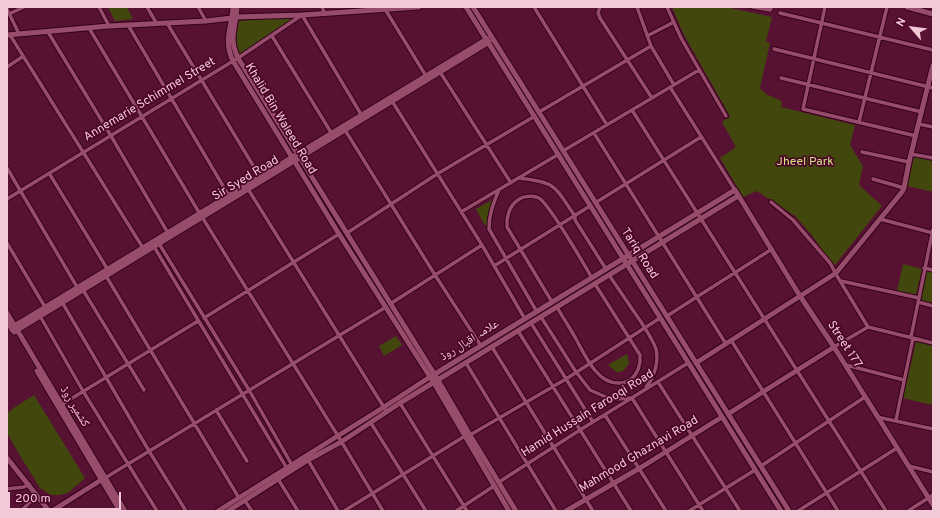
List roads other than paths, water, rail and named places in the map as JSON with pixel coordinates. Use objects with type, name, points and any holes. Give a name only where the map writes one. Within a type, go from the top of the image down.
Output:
[{"type":"main road","name":"Khalid Bin Waleed Road","points":[[233,7],[234,17]]},
{"type":"main road","name":"Khalid Bin Waleed Road","points":[[237,7],[228,43],[228,49],[294,147],[347,232],[388,305]]},
{"type":"main road","points":[[8,35],[109,26],[206,21],[234,17],[325,14],[419,7]]},
{"type":"main road","name":"Tariq Road","points":[[466,7],[537,114]]},
{"type":"main road","name":"Tariq Road","points":[[473,7],[593,205],[626,265],[781,511]]},
{"type":"main road","points":[[907,7],[933,14]]},
{"type":"main road","name":"Sir Syed Road","points":[[333,135],[345,130],[363,117],[392,101],[427,78],[440,72],[488,40]]},
{"type":"main road","name":"Sir Syed Road","points":[[14,329],[40,316],[77,287],[106,276],[152,245],[201,216],[229,196],[294,161],[333,135],[488,40]]},
{"type":"main road","name":"Khalid Bin Waleed Road","points":[[235,59],[294,161],[339,234],[388,305]]},
{"type":"main road","points":[[696,363],[836,273],[880,219],[904,188],[922,112],[931,87],[933,65]]},
{"type":"main road","points":[[288,150],[291,150],[294,147]]},
{"type":"main road","name":"Sir Syed Road","points":[[210,210],[248,189],[260,177],[294,161]]},
{"type":"main road","name":"Street 177","points":[[735,190],[800,296],[834,347],[908,466],[931,497],[933,505]]},
{"type":"main road","name":"علامہ اقبال روڈ","points":[[293,466],[308,460],[341,442],[371,423],[432,376],[735,190]]},
{"type":"main road","name":"علامہ اقبال روڈ","points":[[228,511],[278,479],[293,466],[338,436],[436,382],[738,196]]},
{"type":"main road","name":"Tariq Road","points":[[593,205],[632,261],[789,511]]},
{"type":"main road","name":"Sir Syed Road","points":[[158,242],[168,233],[201,216]]},
{"type":"main road","name":"Sir Syed Road","points":[[14,329],[45,307],[62,302],[83,290],[108,270],[142,248],[152,245]]},
{"type":"main road","points":[[388,305],[436,382],[496,484],[510,511]]},
{"type":"main road","name":"کشمیر روڈ","points":[[7,313],[14,329],[103,479],[125,511]]},
{"type":"main road","name":"کشمیر روڈ","points":[[7,320],[61,405],[120,511]]},
{"type":"main road","points":[[728,414],[834,347]]},
{"type":"main road","name":"Mahmood Ghaznavi Road","points":[[566,511],[614,484],[722,417]]},
{"type":"main road","points":[[7,459],[29,484],[49,511]]},
{"type":"main road","name":"علامہ اقبال روڈ","points":[[218,511],[288,470]]},
{"type":"main road","points":[[52,511],[103,479]]},
{"type":"main road","points":[[496,484],[516,511]]},
{"type":"street","points":[[10,14],[24,7]]},
{"type":"street","points":[[99,7],[109,26]]},
{"type":"street","points":[[204,7],[199,8],[206,21]]},
{"type":"street","points":[[322,7],[325,14]]},
{"type":"street","points":[[534,7],[607,125]]},
{"type":"street","points":[[600,7],[598,12],[600,18],[652,98]]},
{"type":"street","points":[[637,7],[651,46],[674,85]]},
{"type":"street","points":[[668,7],[680,38],[726,116]]},
{"type":"street","points":[[753,7],[767,10],[770,10],[772,7]]},
{"type":"street","points":[[825,7],[803,109],[916,136]]},
{"type":"street","points":[[859,122],[887,7]]},
{"type":"street","points":[[149,8],[157,24]]},
{"type":"street","points":[[7,9],[19,34]]},
{"type":"street","points":[[385,9],[427,78]]},
{"type":"street","points":[[780,13],[933,50]]},
{"type":"street","points":[[302,15],[363,117]]},
{"type":"street","name":"Annemarie Schimmel Street","points":[[7,199],[201,81],[302,15]]},
{"type":"street","points":[[647,36],[674,22]]},
{"type":"street","points":[[167,23],[260,177]]},
{"type":"street","points":[[128,25],[229,196]]},
{"type":"street","points":[[89,28],[201,216],[383,511]]},
{"type":"street","points":[[48,32],[168,233]]},
{"type":"street","points":[[8,35],[142,248]]},
{"type":"street","points":[[272,36],[333,135]]},
{"type":"street","points":[[347,232],[437,174],[651,46]]},
{"type":"street","points":[[774,49],[931,87]]},
{"type":"street","points":[[7,67],[22,57]]},
{"type":"street","points":[[461,212],[699,70]]},
{"type":"street","points":[[440,72],[511,183]]},
{"type":"street","points":[[781,78],[865,97],[922,112]]},
{"type":"street","points":[[670,87],[735,190]]},
{"type":"street","points":[[392,101],[482,246],[525,319]]},
{"type":"street","points":[[632,110],[886,511]]},
{"type":"street","points":[[919,124],[933,127]]},
{"type":"street","points":[[345,130],[481,346]]},
{"type":"street","points":[[594,133],[726,344]]},
{"type":"street","points":[[494,266],[701,137]]},
{"type":"street","points":[[862,152],[909,162]]},
{"type":"street","points":[[911,154],[933,158]]},
{"type":"street","points":[[7,168],[77,287]]},
{"type":"street","points":[[49,174],[108,270]]},
{"type":"street","points":[[518,178],[538,180],[552,185],[557,189],[575,216],[575,220],[606,269]]},
{"type":"street","points":[[873,179],[904,188]]},
{"type":"street","points":[[248,189],[386,410]]},
{"type":"street","points":[[499,190],[491,208],[489,229],[536,312]]},
{"type":"street","points":[[552,302],[507,228],[510,208],[518,200],[528,197],[540,199],[592,278]]},
{"type":"street","points":[[771,202],[801,227],[830,263],[868,327]]},
{"type":"street","points":[[880,219],[933,232],[924,268],[896,420]]},
{"type":"street","points":[[61,405],[205,318],[339,234]]},
{"type":"street","points":[[158,242],[249,390],[293,466]]},
{"type":"street","points":[[7,243],[45,307]]},
{"type":"street","points":[[152,245],[288,470]]},
{"type":"street","points":[[103,479],[482,246]]},
{"type":"street","points":[[667,316],[772,250]]},
{"type":"street","points":[[924,268],[933,270]]},
{"type":"street","points":[[610,275],[656,348],[658,357],[653,376],[649,385],[642,392]]},
{"type":"street","points":[[106,276],[239,498]]},
{"type":"street","points":[[841,281],[918,300],[933,306]]},
{"type":"street","points":[[557,307],[598,374],[606,380],[616,383],[627,382],[634,376],[640,360],[638,350],[595,284]]},
{"type":"street","points":[[83,290],[144,390]]},
{"type":"street","points":[[62,302],[149,451],[186,511]]},
{"type":"street","points":[[40,316],[157,511]]},
{"type":"street","points":[[540,317],[576,372],[590,390],[595,393],[617,399],[632,398],[703,511]]},
{"type":"street","points":[[199,321],[205,318]]},
{"type":"street","points":[[344,511],[433,456],[566,379],[660,318]]},
{"type":"street","points":[[531,323],[593,422]]},
{"type":"street","points":[[834,347],[868,327],[933,343]]},
{"type":"street","points":[[518,331],[631,511]]},
{"type":"street","points":[[731,340],[838,511]]},
{"type":"street","points":[[492,347],[593,511]]},
{"type":"street","points":[[466,363],[556,511]]},
{"type":"street","name":"Hamid Hussain Farooqi Road","points":[[456,511],[554,446],[688,363]]},
{"type":"street","points":[[845,365],[904,380]]},
{"type":"street","points":[[658,382],[740,511]]},
{"type":"street","points":[[761,466],[865,397]]},
{"type":"street","points":[[400,403],[467,511]]},
{"type":"street","points":[[216,410],[247,461]]},
{"type":"street","points":[[605,415],[666,511]]},
{"type":"street","points":[[878,417],[933,429]]},
{"type":"street","points":[[371,423],[426,511]]},
{"type":"street","points":[[798,511],[897,448]]},
{"type":"street","points":[[308,460],[338,511]]},
{"type":"street","points":[[908,466],[933,472]]},
{"type":"street","points":[[689,511],[755,470]]},
{"type":"street","points":[[278,479],[298,511]]},
{"type":"street","points":[[7,489],[24,487],[29,484]]},
{"type":"street","points":[[21,511],[37,494]]},
{"type":"street","points":[[908,511],[931,497]]},
{"type":"street","points":[[245,501],[252,511]]},
{"type":"park label","name":"Jheel Park","points":[[805,163]]}]
